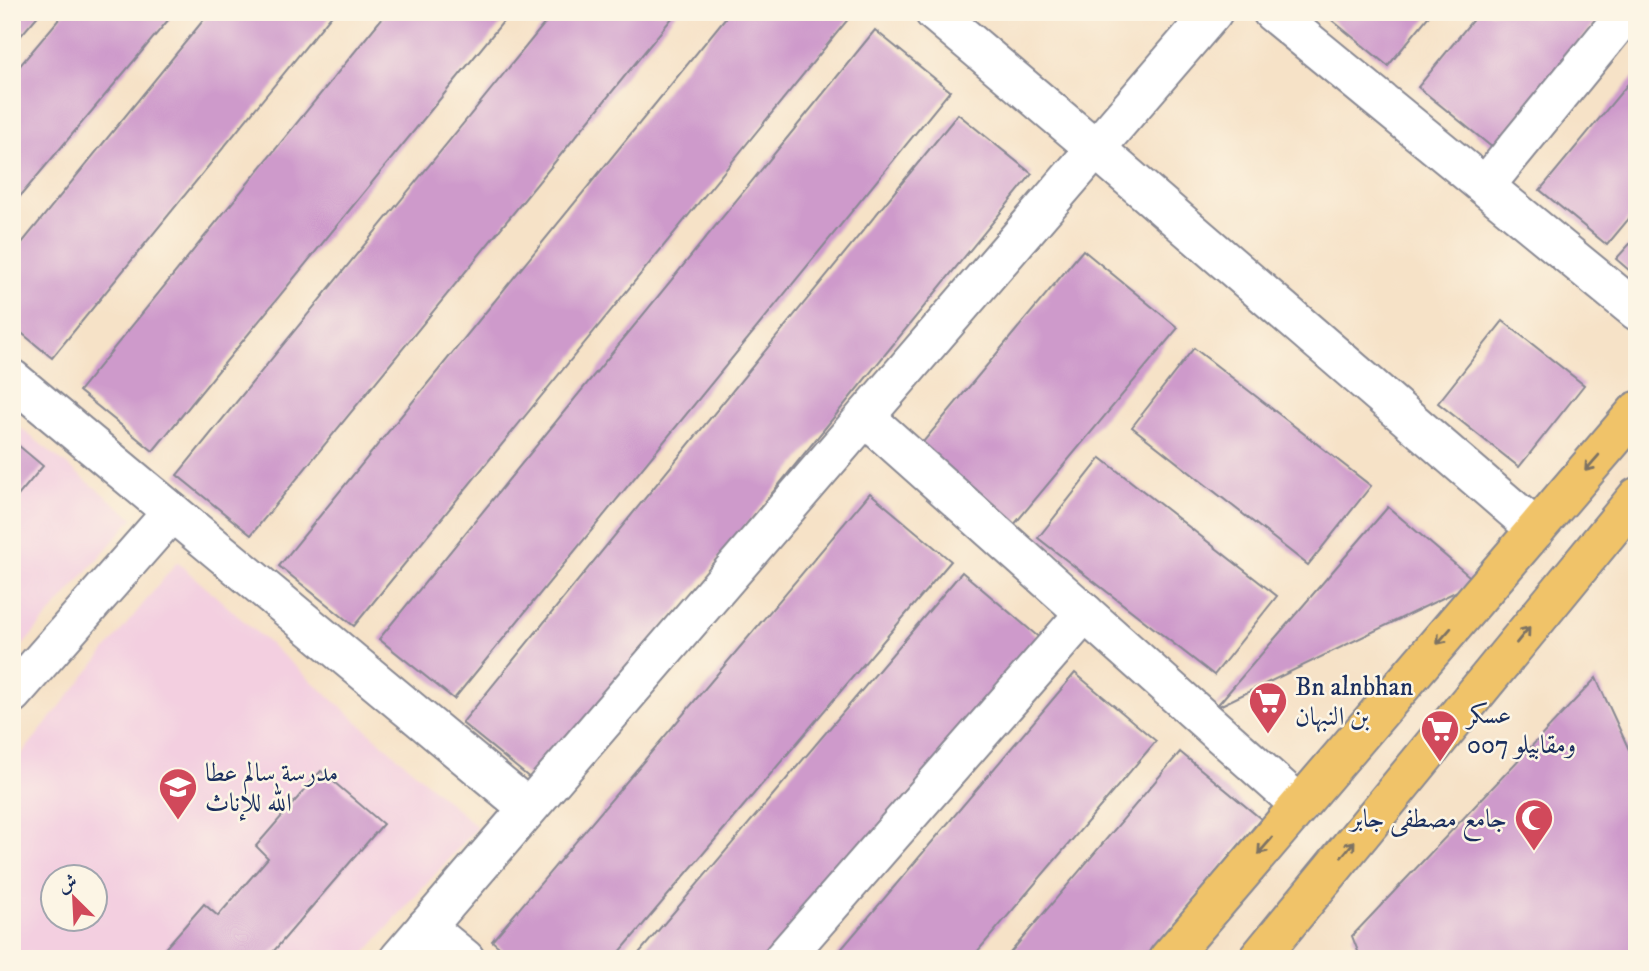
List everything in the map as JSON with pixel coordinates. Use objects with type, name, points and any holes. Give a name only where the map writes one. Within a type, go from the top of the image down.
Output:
[{"type":"main road","points":[[1168,959],[1637,411]]},
{"type":"main road","points":[[1258,959],[1637,496]]},
{"type":"street","points":[[934,12],[1536,529]]},
{"type":"street","points":[[398,959],[1213,12]]},
{"type":"street","points":[[1272,12],[1637,311]]},
{"type":"street","points":[[1485,186],[1627,12]]},
{"type":"street","points":[[12,379],[528,808]]},
{"type":"street","points":[[865,417],[1300,805]]},
{"type":"street","points":[[12,694],[172,512]]},
{"type":"street","points":[[783,959],[1084,613]]},
{"type":"street","points":[[426,927],[465,959]]},
{"type":"shaded area","points":[[12,421],[133,518],[12,658]]},
{"type":"shaded area","points":[[177,562],[477,827],[360,959],[12,959],[12,766]]},
{"type":"building","points":[[12,12],[41,12],[12,46]]},
{"type":"building","points":[[65,12],[175,12],[12,206],[12,75]]},
{"type":"building","points":[[210,12],[334,12],[52,358],[12,325],[12,255]]},
{"type":"building","points":[[387,12],[511,12],[153,451],[79,391]]},
{"type":"building","points":[[554,12],[677,12],[251,535],[177,475]]},
{"type":"building","points":[[730,12],[844,12],[850,17],[354,626],[279,566]]},
{"type":"building","points":[[1322,12],[1432,12],[1388,66]]},
{"type":"building","points":[[1479,12],[1604,12],[1493,148],[1418,87]]},
{"type":"building","points":[[875,30],[950,91],[454,699],[379,639]]},
{"type":"building","points":[[1637,73],[1637,209],[1607,245],[1540,190]]},
{"type":"building","points":[[958,114],[1032,174],[536,783],[462,723]]},
{"type":"building","points":[[1637,236],[1637,277],[1616,259]]},
{"type":"building","points":[[1083,250],[1178,328],[1013,526],[918,448]]},
{"type":"building","points":[[1503,321],[1584,385],[1519,467],[1438,403]]},
{"type":"building","points":[[1194,348],[1371,486],[1308,565],[1132,427]]},
{"type":"building","points":[[12,440],[43,466],[12,503]]},
{"type":"building","points":[[1101,458],[1277,596],[1214,675],[1038,538]]},
{"type":"building","points":[[870,493],[951,561],[614,959],[513,959],[492,941]]},
{"type":"building","points":[[1388,507],[1476,582],[1215,708]]},
{"type":"building","points":[[962,572],[1042,640],[772,959],[634,959]]},
{"type":"building","points":[[1075,673],[1156,741],[971,959],[833,959]]},
{"type":"building","name":"جامع مصطفى جابر","points":[[1596,678],[1637,767],[1637,959],[1361,959],[1352,936]]},
{"type":"building","points":[[1180,752],[1261,819],[1143,959],[1005,959]]},
{"type":"building","points":[[321,771],[383,824],[267,959],[169,959],[162,952],[204,904],[218,916],[268,858],[256,846]]},
{"type":"place","name":"Bn alnbhan بن النبهان","points":[[1268,735]]},
{"type":"place","name":"عسكر ومقابيلو 007","points":[[1440,763]]},
{"type":"place","name":"مدرسة سالم عطا الله للإناث","points":[[178,821]]},
{"type":"place","name":"جامع مصطفى جابر","points":[[1534,852]]}]
